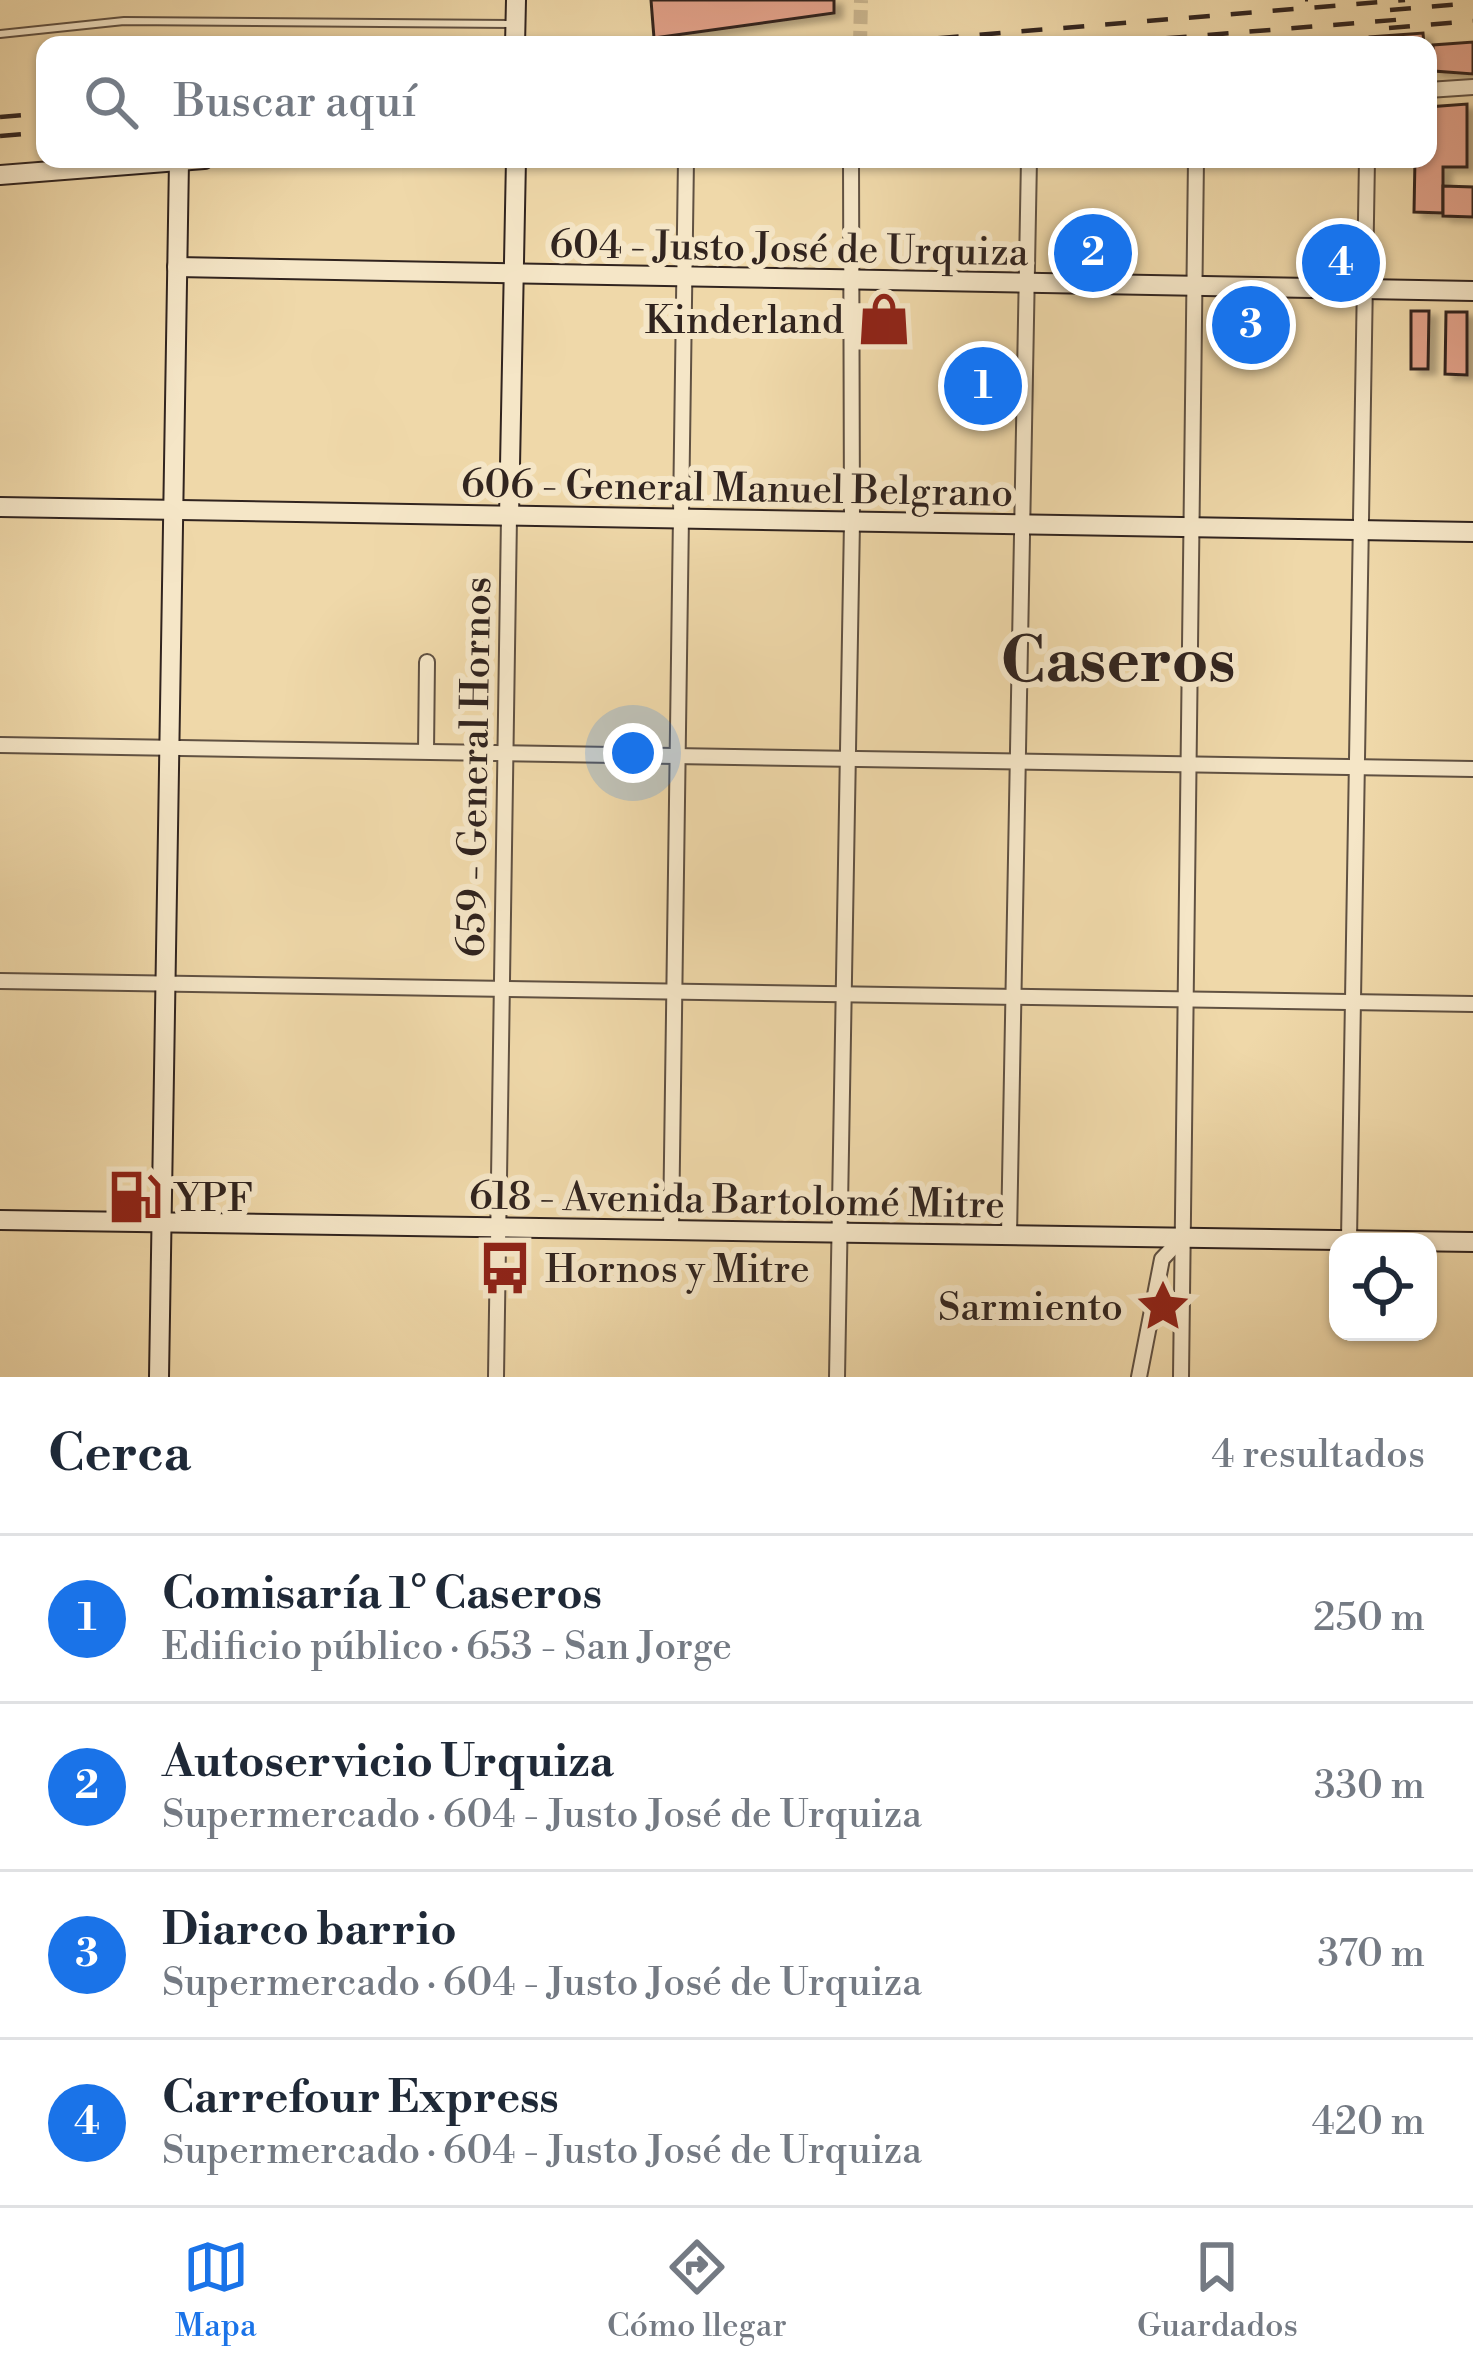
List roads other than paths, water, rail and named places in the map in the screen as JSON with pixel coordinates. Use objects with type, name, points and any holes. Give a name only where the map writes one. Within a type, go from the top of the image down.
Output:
[{"type":"street","points":[[515,36],[516,0]]},
{"type":"street","points":[[1437,90],[1473,87]]},
{"type":"street","points":[[0,175],[90,168]]},
{"type":"street","points":[[159,1377],[179,168]]},
{"type":"street","name":"659 - General Hornos","points":[[496,1377],[516,168]]},
{"type":"street","points":[[671,1229],[686,168]]},
{"type":"street","points":[[837,1377],[852,522],[850,168]]},
{"type":"street","points":[[1010,1235],[1029,168]]},
{"type":"street","points":[[1181,1377],[1196,168]]},
{"type":"street","points":[[1349,1233],[1367,168]]},
{"type":"street","name":"604 - Justo José de Urquiza","points":[[177,267],[516,277],[1473,291]]},
{"type":"street","name":"606 - General Manuel Belgrano","points":[[0,507],[1473,532]]},
{"type":"street","points":[[426,752],[427,662]]},
{"type":"street","points":[[0,746],[1473,769]]},
{"type":"street","points":[[0,981],[1473,1004]]},
{"type":"street","name":"618 - Avenida Bartolomé Mitre","points":[[0,1220],[1329,1238]]},
{"type":"street","points":[[1139,1377],[1162,1259],[1182,1238]]},
{"type":"street","name":"618 - Avenida Bartolomé Mitre","points":[[1437,1241],[1473,1242]]},
{"type":"lane","points":[[0,34],[124,21],[515,24]]},
{"type":"tunnel","points":[[860,36],[861,0]]},
{"type":"railway","points":[[964,36],[1405,0]]},
{"type":"railway","points":[[1390,10],[1473,3]]},
{"type":"railway","points":[[1194,36],[1407,19]]},
{"type":"railway","points":[[1389,28],[1473,21]]},
{"type":"railway","points":[[0,117],[36,114]]},
{"type":"railway","points":[[0,136],[36,133]]},
{"type":"place","name":"Autoservicio Urquiza","points":[[1093,253]]},
{"type":"place","name":"Carrefour Express","points":[[1341,263]]},
{"type":"place","name":"Kinderland","points":[[884,319]]},
{"type":"place","name":"Diarco barrio","points":[[1251,325]]},
{"type":"place","name":"Comisaría 1° Caseros","points":[[983,386]]},
{"type":"place","name":"YPF","points":[[135,1197]]},
{"type":"place","name":"Hornos y Mitre","points":[[505,1268]]},
{"type":"place","name":"Sarmiento","points":[[1163,1306]]},
{"type":"district","name":"Caseros","points":[[1118,659]]}]
